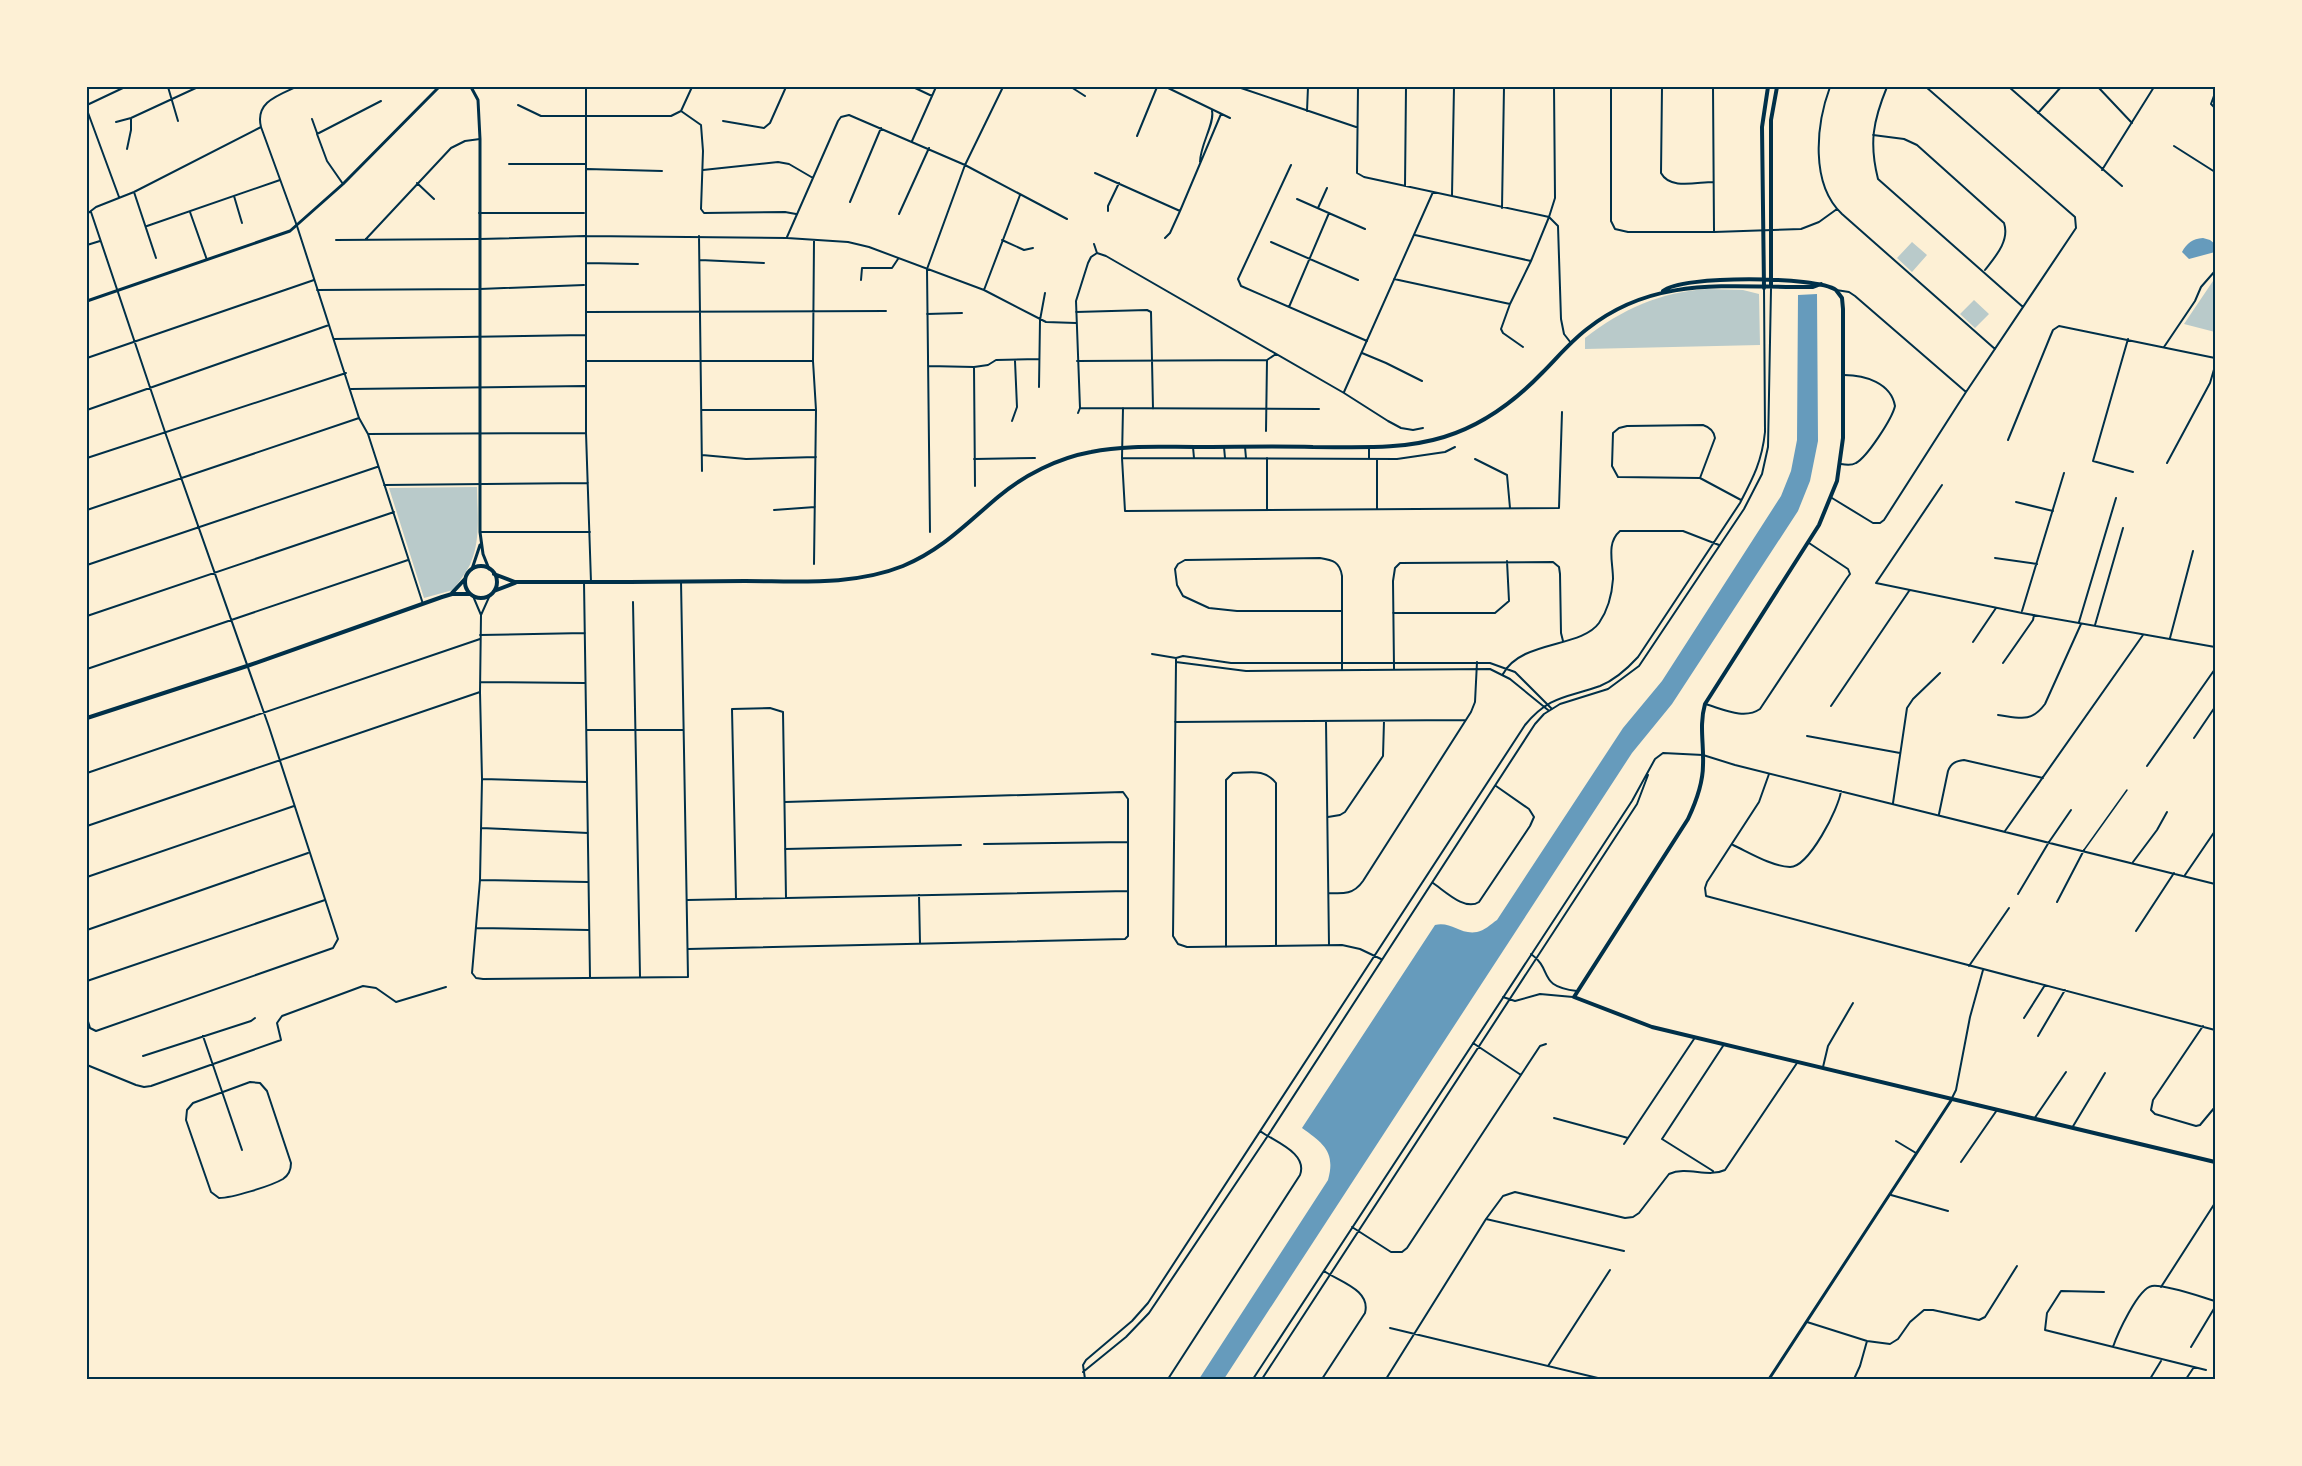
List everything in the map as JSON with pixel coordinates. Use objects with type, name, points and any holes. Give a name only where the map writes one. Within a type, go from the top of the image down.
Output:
[{"type":"main road","points":[[1764,288],[1762,127],[1768,87]]},
{"type":"main road","points":[[1771,288],[1771,120],[1777,87]]},
{"type":"main road","points":[[1663,291],[1676,285],[1704,281],[1764,280],[1814,281],[1836,290],[1842,298],[1843,309],[1844,411],[1840,464],[1832,497],[1809,543],[1705,704],[1701,728],[1703,773],[1700,790],[1688,819],[1574,997],[1638,1022],[2213,1161]]},
{"type":"main road","points":[[452,594],[472,569],[480,567],[515,582],[839,580],[884,572],[917,560],[950,540],[996,498],[1034,473],[1080,454],[1122,448],[1369,448],[1430,441],[1479,423],[1516,398],[1571,343],[1610,313],[1652,294],[1704,286],[1771,288],[1813,287],[1821,284]]},
{"type":"main road","points":[[492,593],[496,583],[494,574]]},
{"type":"main road","points":[[465,579],[466,587],[472,595]]},
{"type":"main road","points":[[87,718],[247,666],[452,594],[482,598],[515,582]]},
{"type":"street","points":[[87,105],[125,87]]},
{"type":"street","points":[[168,87],[178,121]]},
{"type":"street","points":[[116,122],[131,118],[198,87]]},
{"type":"street","points":[[296,87],[263,106],[258,117],[297,226],[359,417],[368,434],[423,604]]},
{"type":"street","points":[[87,301],[278,236],[297,226],[343,184],[439,87]]},
{"type":"street","points":[[471,87],[478,100],[480,138],[480,532],[481,544],[489,569]]},
{"type":"street","points":[[586,87],[586,433],[591,582]]},
{"type":"street","points":[[518,105],[541,116],[671,117],[681,111],[692,87]]},
{"type":"street","points":[[723,121],[764,128],[770,123],[786,87]]},
{"type":"street","points":[[913,87],[932,96]]},
{"type":"street","points":[[912,141],[936,87]]},
{"type":"street","points":[[930,532],[927,269],[965,165],[1003,87]]},
{"type":"street","points":[[1071,87],[1084,96]]},
{"type":"street","points":[[1137,135],[1157,87]]},
{"type":"street","points":[[1166,87],[1230,118]]},
{"type":"street","points":[[1238,87],[1356,127]]},
{"type":"street","points":[[1257,87],[1257,93]]},
{"type":"street","points":[[1306,111],[1308,87]]},
{"type":"street","points":[[1358,87],[1357,173],[1364,177],[1550,217],[1558,226],[1561,319],[1564,334],[1571,343]]},
{"type":"street","points":[[1404,186],[1406,87]]},
{"type":"street","points":[[1452,196],[1454,87]]},
{"type":"street","points":[[1502,208],[1504,87]]},
{"type":"street","points":[[1523,346],[1503,333],[1501,329],[1550,217],[1555,198],[1554,87]]},
{"type":"street","points":[[1611,87],[1611,221],[1615,229],[1628,232],[1714,232],[1806,228],[1820,222],[1837,209]]},
{"type":"street","points":[[1662,87],[1661,173],[1664,179],[1673,183],[1713,182]]},
{"type":"street","points":[[1713,87],[1714,232]]},
{"type":"street","points":[[1830,87],[1822,122],[1821,161],[1824,188],[1837,209],[1995,349]]},
{"type":"street","points":[[1887,87],[1877,114],[1873,135],[1872,156],[1878,179],[2024,307]]},
{"type":"street","points":[[1832,497],[1871,522],[1883,521],[2076,228],[2075,217],[1926,87]]},
{"type":"street","points":[[2009,87],[2122,186]]},
{"type":"street","points":[[2038,113],[2061,87]]},
{"type":"street","points":[[2098,87],[2133,123]]},
{"type":"street","points":[[2102,170],[2154,87]]},
{"type":"street","points":[[2215,93],[2211,104],[2215,108]]},
{"type":"street","points":[[318,134],[323,129],[381,101]]},
{"type":"street","points":[[1200,162],[1201,146],[1213,117],[1210,108]]},
{"type":"street","points":[[87,110],[119,198]]},
{"type":"street","points":[[681,111],[701,125],[701,208],[704,213],[785,212],[797,214]]},
{"type":"street","points":[[1165,238],[1170,233],[1180,211],[1221,114]]},
{"type":"street","points":[[787,238],[841,117],[849,115],[965,165],[1066,219]]},
{"type":"street","points":[[127,149],[131,118]]},
{"type":"street","points":[[312,119],[327,161],[343,184]]},
{"type":"street","points":[[87,214],[96,207],[134,192],[261,127]]},
{"type":"street","points":[[850,202],[881,128]]},
{"type":"street","points":[[1873,135],[1904,139],[1917,145],[2004,223],[2005,237],[1997,254],[1984,271]]},
{"type":"street","points":[[366,239],[451,148],[465,141],[480,138]]},
{"type":"street","points":[[2174,146],[2215,172]]},
{"type":"street","points":[[899,214],[929,148]]},
{"type":"street","points":[[702,170],[778,162],[789,164],[813,178]]},
{"type":"street","points":[[509,164],[586,164]]},
{"type":"street","points":[[1291,165],[1238,281],[1241,286],[1367,341]]},
{"type":"street","points":[[586,169],[662,171]]},
{"type":"street","points":[[1095,173],[1180,211]]},
{"type":"street","points":[[147,226],[280,180]]},
{"type":"street","points":[[417,183],[434,199]]},
{"type":"street","points":[[1108,211],[1108,206],[1119,183]]},
{"type":"street","points":[[1318,208],[1327,188]]},
{"type":"street","points":[[134,192],[156,258]]},
{"type":"street","points":[[1344,393],[1433,192]]},
{"type":"street","points":[[984,290],[1020,195]]},
{"type":"street","points":[[234,196],[242,223]]},
{"type":"street","points":[[1297,199],[1365,229]]},
{"type":"street","points":[[87,1018],[90,1028],[96,1031],[333,948],[338,939],[91,212]]},
{"type":"street","points":[[190,212],[207,260]]},
{"type":"street","points":[[479,213],[585,213]]},
{"type":"street","points":[[1289,307],[1329,213]]},
{"type":"street","points":[[1415,235],[1531,261]]},
{"type":"street","points":[[336,240],[699,236],[848,242],[869,247],[984,290],[1040,320],[1053,324],[1076,324]]},
{"type":"street","points":[[699,236],[702,471]]},
{"type":"street","points":[[1002,240],[1024,250],[1033,248]]},
{"type":"street","points":[[87,245],[100,241]]},
{"type":"street","points":[[814,241],[813,361],[816,410],[814,564]]},
{"type":"street","points":[[1271,242],[1358,280]]},
{"type":"street","points":[[1094,244],[1097,253]]},
{"type":"street","points":[[1078,413],[1080,408],[1076,324],[1077,292],[1091,258],[1097,253]]},
{"type":"street","points":[[1097,253],[1106,255],[1344,393],[1396,426],[1413,430],[1423,428]]},
{"type":"street","points":[[861,280],[862,268],[891,268],[899,258]]},
{"type":"street","points":[[700,260],[764,262]]},
{"type":"street","points":[[586,263],[639,264]]},
{"type":"street","points":[[2164,347],[2195,301],[2201,287],[2215,271]]},
{"type":"street","points":[[1394,279],[1510,304]]},
{"type":"street","points":[[87,358],[314,280]]},
{"type":"street","points":[[317,290],[480,289],[585,285]]},
{"type":"street","points":[[1085,1379],[1083,1372],[1086,1360],[1132,1321],[1148,1303],[1525,725],[1546,704],[1561,696],[1609,681],[1630,667],[1741,500],[1755,477],[1763,450],[1765,432],[1764,288]]},
{"type":"street","points":[[1083,1372],[1126,1337],[1149,1313],[1268,1137],[1529,732],[1550,710],[1565,702],[1608,689],[1627,677],[1644,661],[1744,509],[1762,474],[1768,447],[1771,288]]},
{"type":"street","points":[[1836,290],[1849,292],[1855,296],[1966,392]]},
{"type":"street","points":[[1039,387],[1040,320],[1045,293]]},
{"type":"street","points":[[586,312],[886,311]]},
{"type":"street","points":[[1076,312],[1150,311],[1152,313],[1153,408]]},
{"type":"street","points":[[927,314],[962,313]]},
{"type":"street","points":[[87,410],[329,325]]},
{"type":"street","points":[[2008,440],[2053,330],[2059,326],[2068,326],[2215,358]]},
{"type":"street","points":[[334,339],[586,335]]},
{"type":"street","points":[[2128,339],[2093,460],[2133,472]]},
{"type":"street","points":[[1362,353],[1422,381]]},
{"type":"street","points":[[1077,361],[1267,360],[1276,354]]},
{"type":"street","points":[[928,366],[974,367],[988,365],[996,360],[1040,359]]},
{"type":"street","points":[[1266,431],[1267,360]]},
{"type":"street","points":[[586,361],[813,361]]},
{"type":"street","points":[[1012,422],[1017,407],[1015,361]]},
{"type":"street","points":[[2167,463],[2210,383],[2215,366]]},
{"type":"street","points":[[974,367],[975,486]]},
{"type":"street","points":[[87,458],[346,373]]},
{"type":"street","points":[[1840,464],[1851,465],[1862,459],[1891,416],[1895,406],[1890,393],[1876,381],[1863,376],[1844,375]]},
{"type":"street","points":[[351,389],[586,386]]},
{"type":"street","points":[[1080,408],[1319,409]]},
{"type":"street","points":[[1123,408],[1122,458],[1125,512],[1559,508],[1562,412]]},
{"type":"street","points":[[702,410],[816,410]]},
{"type":"street","points":[[87,510],[359,417]]},
{"type":"street","points":[[1700,478],[1715,438],[1708,427],[1703,425],[1628,426],[1619,428],[1613,434],[1612,466],[1618,477],[1700,478],[1741,500]]},
{"type":"street","points":[[368,434],[586,433]]},
{"type":"street","points":[[1193,447],[1194,458]]},
{"type":"street","points":[[1224,447],[1225,458]]},
{"type":"street","points":[[1245,447],[1246,458]]},
{"type":"street","points":[[1122,458],[1377,459],[1416,457],[1445,452],[1455,447]]},
{"type":"street","points":[[1369,448],[1369,459]]},
{"type":"street","points":[[702,455],[746,459],[816,457]]},
{"type":"street","points":[[974,459],[1035,458]]},
{"type":"street","points":[[1267,458],[1267,509]]},
{"type":"street","points":[[1377,459],[1377,509]]},
{"type":"street","points":[[1475,459],[1507,475],[1510,508]]},
{"type":"street","points":[[87,565],[378,467]]},
{"type":"street","points":[[2022,613],[2064,473]]},
{"type":"street","points":[[384,485],[588,483]]},
{"type":"street","points":[[1942,485],[1876,583],[2022,613],[2215,647]]},
{"type":"street","points":[[1998,715],[2025,718],[2039,713],[2045,704],[2080,622],[2116,498]]},
{"type":"street","points":[[2016,502],[2054,511]]},
{"type":"street","points":[[774,510],[814,507]]},
{"type":"street","points":[[87,616],[394,512]]},
{"type":"street","points":[[2095,625],[2122,528]]},
{"type":"street","points":[[1503,674],[1507,668],[1530,652],[1563,640],[1575,639],[1597,626],[1605,613],[1613,580],[1611,545],[1614,536],[1620,531],[1683,531],[1720,545]]},
{"type":"street","points":[[480,532],[590,532]]},
{"type":"street","points":[[1705,704],[1743,714],[1753,714],[1760,709],[1847,578],[1850,573],[1848,569],[1809,543]]},
{"type":"street","points":[[472,569],[481,544]]},
{"type":"street","points":[[2170,638],[2193,551]]},
{"type":"street","points":[[1995,558],[2037,564]]},
{"type":"street","points":[[1342,611],[1237,611],[1209,608],[1183,596],[1177,585],[1175,569],[1185,560],[1329,559],[1341,567],[1342,611],[1342,669]]},
{"type":"street","points":[[87,669],[410,560]]},
{"type":"street","points":[[1394,669],[1394,575],[1395,568],[1400,563],[1544,560],[1553,562],[1558,567],[1563,640]]},
{"type":"street","points":[[1393,613],[1495,614],[1509,601],[1508,561]]},
{"type":"street","points":[[492,593],[481,615],[480,880],[472,973],[476,978],[483,979],[688,977],[681,581]]},
{"type":"street","points":[[584,582],[590,977]]},
{"type":"street","points":[[1832,705],[1909,591]]},
{"type":"street","points":[[472,595],[481,615]]},
{"type":"street","points":[[633,602],[640,976]]},
{"type":"street","points":[[1973,642],[1996,608]]},
{"type":"street","points":[[2003,663],[2031,623],[2034,615]]},
{"type":"street","points":[[480,635],[585,633]]},
{"type":"street","points":[[2005,831],[2144,634]]},
{"type":"street","points":[[87,773],[480,639]]},
{"type":"street","points":[[1152,654],[1231,663],[1477,662],[1507,668],[1515,672],[1550,710]]},
{"type":"street","points":[[1638,657],[1644,661]]},
{"type":"street","points":[[1176,658],[1173,936],[1178,944],[1187,947],[1352,946],[1381,959]]},
{"type":"street","points":[[1176,662],[1246,671],[1490,669],[1503,674],[1542,707],[1550,710]]},
{"type":"street","points":[[1329,893],[1350,893],[1358,888],[1466,720],[1475,702],[1477,662]]},
{"type":"street","points":[[2147,766],[2215,669]]},
{"type":"street","points":[[1893,802],[1905,713],[1909,703],[1940,673]]},
{"type":"street","points":[[480,682],[585,683]]},
{"type":"street","points":[[87,826],[480,693]]},
{"type":"street","points":[[2194,738],[2215,707]]},
{"type":"street","points":[[736,899],[732,710],[770,708],[782,711],[786,898]]},
{"type":"street","points":[[1328,817],[1345,812],[1381,759],[1384,745],[1384,720]]},
{"type":"street","points":[[1175,722],[1466,720]]},
{"type":"street","points":[[1326,721],[1329,945]]},
{"type":"street","points":[[586,730],[683,730]]},
{"type":"street","points":[[1807,736],[1900,753]]},
{"type":"street","points":[[1253,1379],[1632,801],[1654,759],[1663,753],[1703,755],[2215,884]]},
{"type":"street","points":[[1939,814],[1948,771],[1956,761],[1964,760],[2044,778]]},
{"type":"street","points":[[1263,1379],[1637,804],[1649,769]]},
{"type":"street","points":[[1226,947],[1226,780],[1233,773],[1263,772],[1269,775],[1275,783],[1276,946]]},
{"type":"street","points":[[1769,773],[1759,802],[1707,882],[1706,896],[2215,1030]]},
{"type":"street","points":[[482,779],[587,782]]},
{"type":"street","points":[[1433,883],[1465,904],[1474,905],[1479,902],[1530,825],[1534,817],[1529,808],[1496,786]]},
{"type":"street","points":[[1733,845],[1769,861],[1792,867],[1802,863],[1826,829],[1839,801],[1841,790]]},
{"type":"street","points":[[687,949],[1125,939],[1130,932],[1128,799],[1123,792],[785,802]]},
{"type":"street","points":[[87,877],[294,806]]},
{"type":"street","points":[[2018,894],[2071,810]]},
{"type":"street","points":[[2133,862],[2157,830],[2167,812]]},
{"type":"street","points":[[481,828],[588,833]]},
{"type":"street","points":[[2185,875],[2215,831]]},
{"type":"street","points":[[984,844],[1128,842]]},
{"type":"street","points":[[785,849],[961,845]]},
{"type":"street","points":[[2057,902],[2084,850]]},
{"type":"street","points":[[87,930],[309,853]]},
{"type":"street","points":[[2136,931],[2174,872]]},
{"type":"street","points":[[480,880],[589,882]]},
{"type":"street","points":[[687,900],[1129,891]]},
{"type":"street","points":[[919,895],[920,943]]},
{"type":"street","points":[[87,981],[325,900]]},
{"type":"street","points":[[1969,966],[2009,908]]},
{"type":"street","points":[[476,928],[589,930]]},
{"type":"street","points":[[1531,954],[1537,958],[1548,979],[1557,987],[1577,991]]},
{"type":"street","points":[[1769,1379],[1952,1099],[1983,970]]},
{"type":"street","points":[[2024,1018],[2045,985]]},
{"type":"street","points":[[87,1065],[144,1087],[281,1040],[277,1023],[282,1016],[360,987],[376,988],[396,1002],[446,987]]},
{"type":"street","points":[[1555,994],[1557,987]]},
{"type":"street","points":[[2038,1036],[2066,990]]},
{"type":"street","points":[[1503,997],[1515,1001],[1540,994],[1574,997]]},
{"type":"street","points":[[1823,1067],[1828,1046],[1853,1003]]},
{"type":"street","points":[[143,1056],[255,1018]]},
{"type":"street","points":[[2203,1026],[2153,1100],[2151,1110],[2155,1114],[2196,1126],[2200,1125],[2215,1107]]},
{"type":"street","points":[[204,1036],[242,1150]]},
{"type":"street","points":[[1624,1144],[1696,1036]]},
{"type":"street","points":[[1473,1042],[1521,1075]]},
{"type":"street","points":[[1715,1173],[1662,1139],[1724,1043]]},
{"type":"street","points":[[1352,1227],[1391,1252],[1402,1252],[1407,1248],[1540,1046],[1546,1044]]},
{"type":"street","points":[[1386,1379],[1486,1219],[1503,1196],[1511,1192],[1630,1218],[1639,1213],[1669,1174],[1724,1171],[1798,1061]]},
{"type":"street","points":[[2034,1119],[2066,1072]]},
{"type":"street","points":[[2072,1128],[2105,1073]]},
{"type":"street","points":[[250,1082],[260,1083],[267,1091],[291,1163],[290,1172],[283,1179],[229,1198],[219,1198],[211,1192],[186,1120],[187,1110],[193,1102],[222,1092],[250,1082]]},
{"type":"street","points":[[1961,1162],[1997,1110]]},
{"type":"street","points":[[1554,1118],[1628,1138]]},
{"type":"street","points":[[1168,1379],[1300,1175],[1302,1168],[1299,1157],[1260,1131]]},
{"type":"street","points":[[1896,1141],[1916,1153]]},
{"type":"street","points":[[2213,1161],[2215,1155]]},
{"type":"street","points":[[1890,1194],[1948,1211]]},
{"type":"street","points":[[2161,1287],[2215,1203]]},
{"type":"street","points":[[1486,1219],[1624,1251]]},
{"type":"street","points":[[1806,1322],[1867,1341],[1890,1344],[1898,1339],[1910,1322],[1924,1310],[1979,1320],[1985,1317],[2017,1266]]},
{"type":"street","points":[[1548,1366],[1610,1270]]},
{"type":"street","points":[[1322,1379],[1365,1313],[1367,1306],[1360,1293],[1324,1271]]},
{"type":"street","points":[[2113,1347],[2119,1331],[2145,1288],[2161,1287],[2215,1301]]},
{"type":"street","points":[[2104,1292],[2061,1291],[2047,1312],[2045,1330],[2206,1370]]},
{"type":"street","points":[[2191,1347],[2215,1307]]},
{"type":"street","points":[[1390,1328],[1602,1379]]},
{"type":"street","points":[[1854,1379],[1867,1341]]},
{"type":"street","points":[[2150,1379],[2162,1360]]},
{"type":"street","points":[[2186,1379],[2194,1367]]},
{"type":"lane","points":[[2084,850],[2127,790]]},
{"type":"shaded area","points":[[1912,242],[1927,255],[1912,272],[1897,258]]},
{"type":"shaded area","points":[[2215,278],[2215,332],[2184,324]]},
{"type":"shaded area","points":[[1707,289],[1743,290],[1759,294],[1760,345],[1585,349],[1585,338],[1628,311],[1658,298]]},
{"type":"shaded area","points":[[1974,300],[1989,314],[1975,328],[1960,314]]},
{"type":"shaded area","points":[[477,487],[477,534],[470,565],[453,590],[424,598],[389,488]]},
{"type":"water","points":[[2203,238],[2215,244],[2215,252],[2189,259],[2182,252],[2193,240]]},
{"type":"water","points":[[1817,294],[1818,441],[1810,481],[1798,511],[1672,704],[1632,753],[1224,1379],[1199,1379],[1328,1180],[1330,1162],[1326,1149],[1302,1128],[1435,925],[1441,924],[1466,932],[1477,932],[1497,920],[1623,728],[1662,681],[1781,496],[1791,471],[1797,440],[1798,295]]}]
